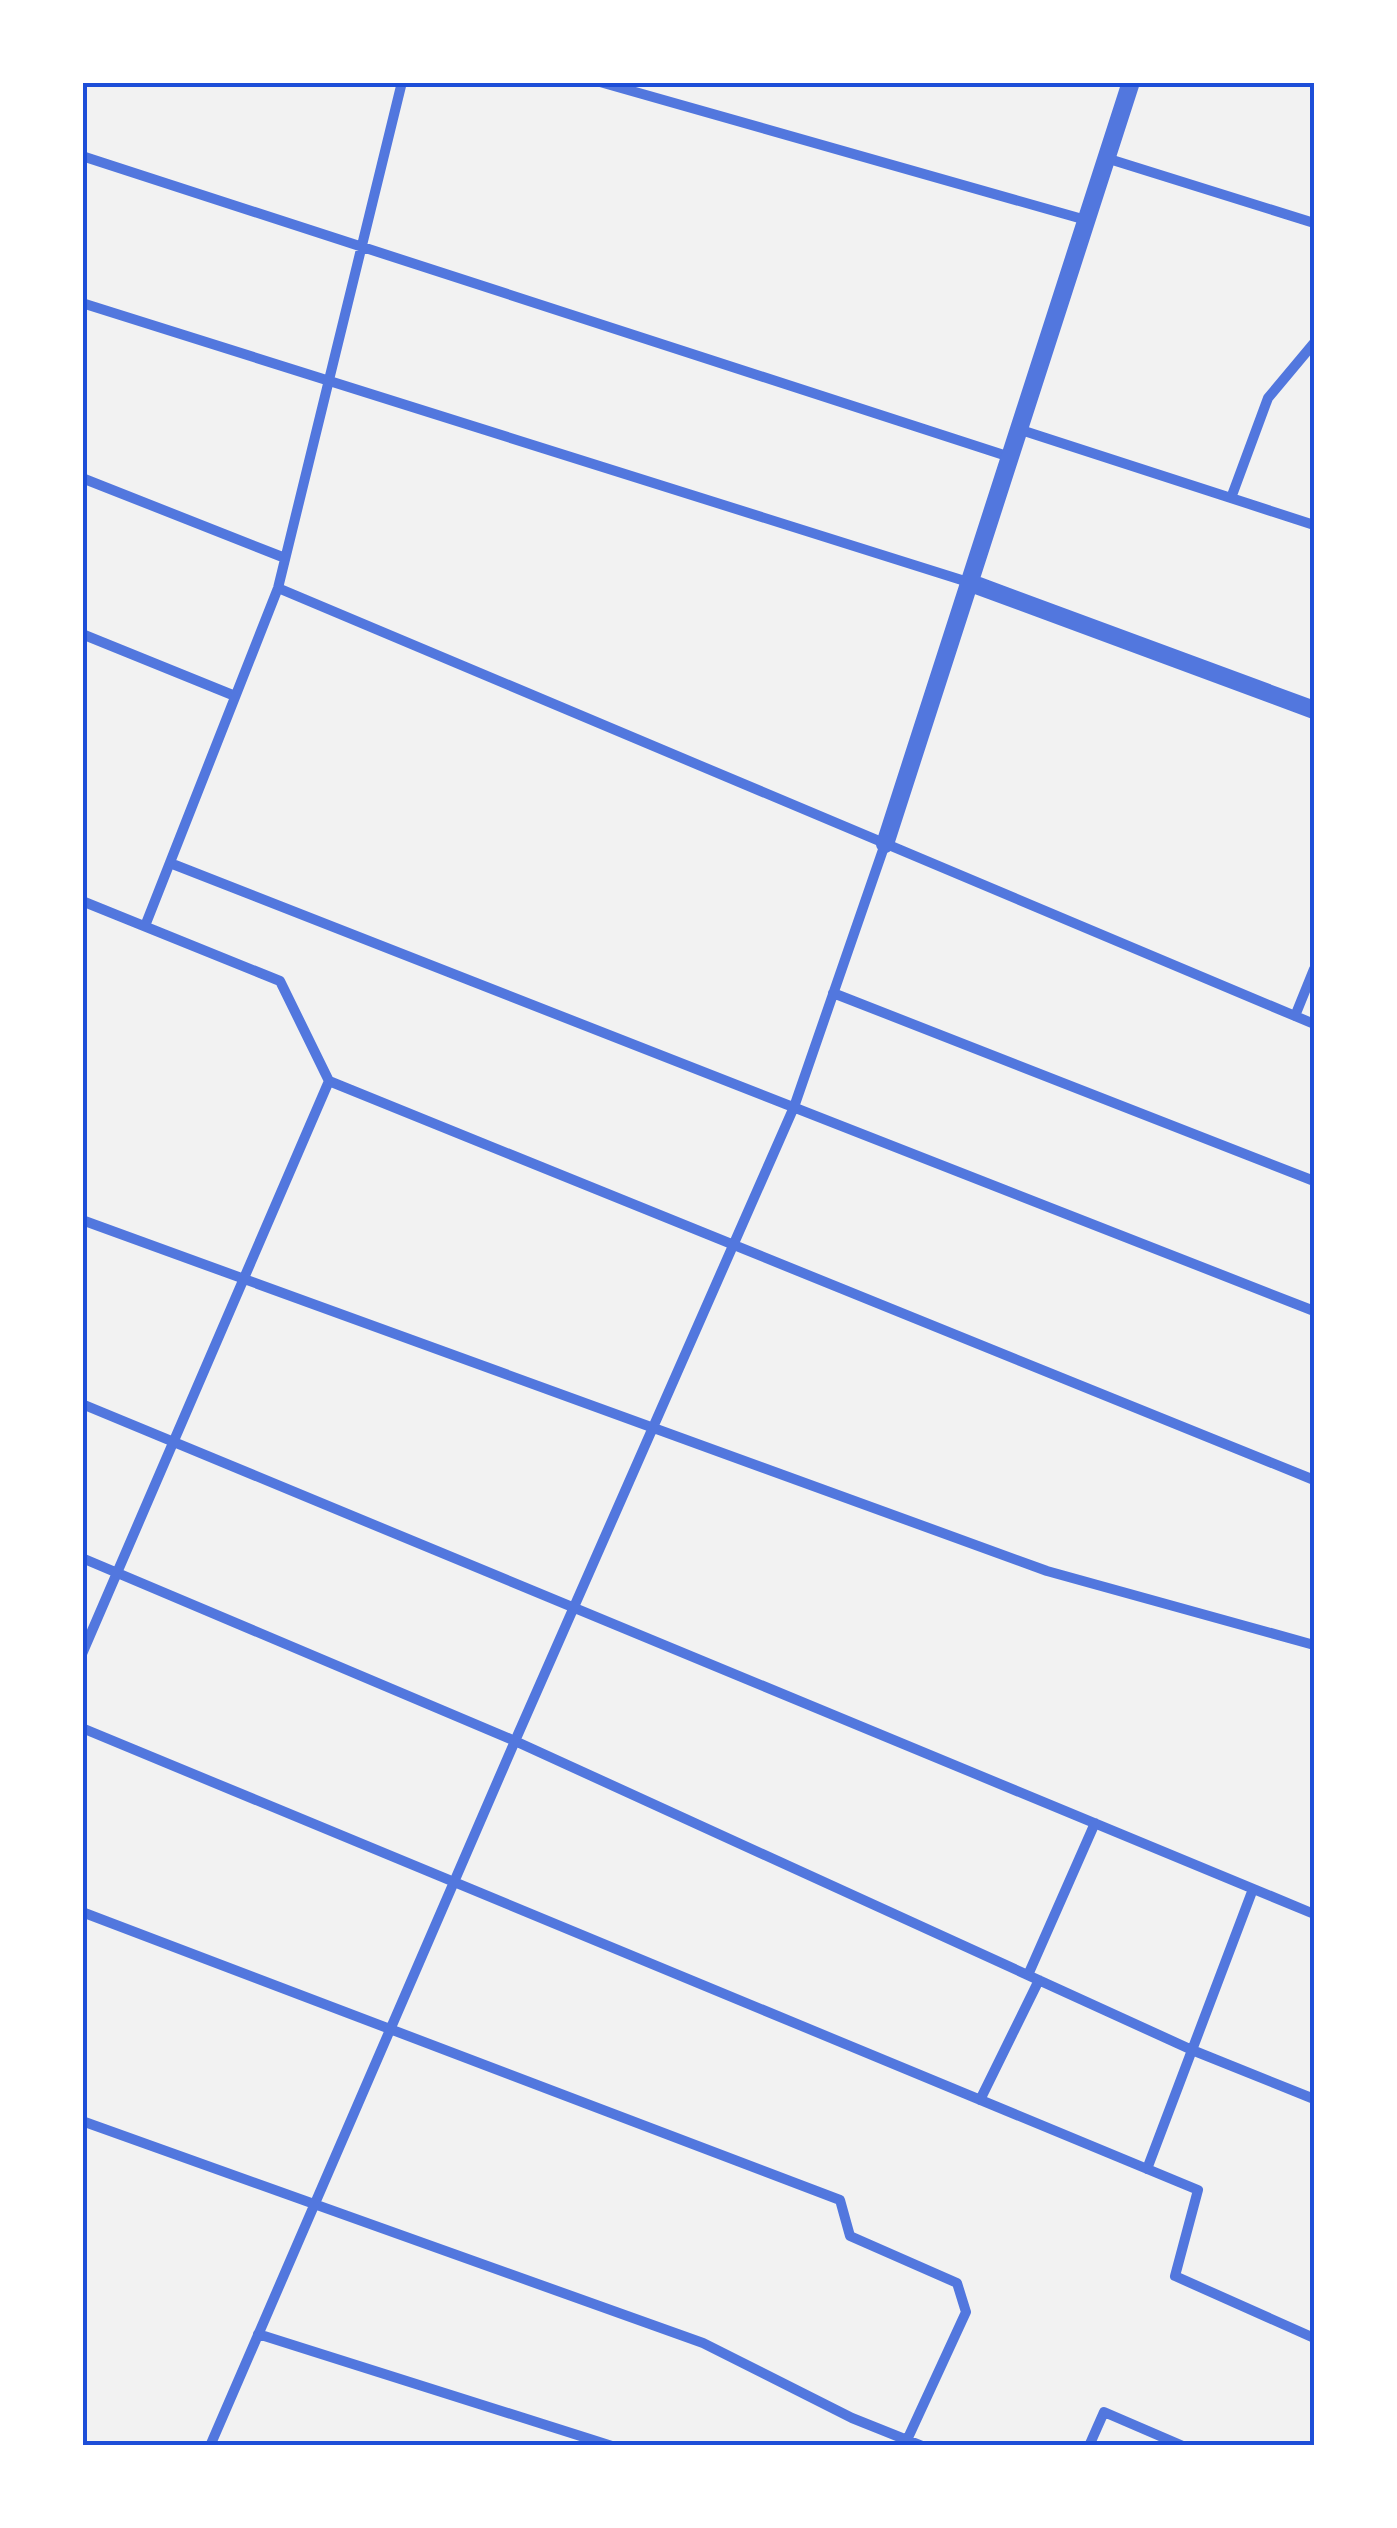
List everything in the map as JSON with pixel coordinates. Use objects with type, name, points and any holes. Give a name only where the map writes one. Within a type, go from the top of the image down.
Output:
[{"type":"street","points":[[145,926],[278,588],[402,82]]},
{"type":"street","points":[[600,82],[1086,220]]},
{"type":"street","points":[[210,2446],[514,1741],[794,1108],[884,844],[1131,82]]},
{"type":"street","points":[[82,156],[1010,457]]},
{"type":"street","points":[[1106,158],[1314,223]]},
{"type":"street","points":[[82,304],[968,582],[1314,710]]},
{"type":"street","points":[[1231,498],[1268,398],[1314,344]]},
{"type":"street","points":[[1018,429],[1314,525]]},
{"type":"street","points":[[82,478],[285,558]]},
{"type":"street","points":[[278,588],[1314,1024]]},
{"type":"street","points":[[82,634],[236,696]]},
{"type":"street","points":[[170,863],[1314,1311]]},
{"type":"street","points":[[82,901],[280,981],[330,1082],[1314,1480]]},
{"type":"street","points":[[1295,1016],[1314,969]]},
{"type":"street","points":[[833,992],[1314,1181]]},
{"type":"street","points":[[82,1654],[330,1082]]},
{"type":"street","points":[[82,1220],[1047,1571],[1314,1645]]},
{"type":"street","points":[[82,1404],[1314,1914]]},
{"type":"street","points":[[82,1558],[514,1741],[1192,2050],[1314,2099]]},
{"type":"street","points":[[82,1728],[1198,2190],[1175,2276],[1314,2338]]},
{"type":"street","points":[[980,2100],[1095,1824]]},
{"type":"street","points":[[1147,2170],[1253,1889]]},
{"type":"street","points":[[82,1912],[840,2200],[850,2236],[957,2282],[966,2312],[906,2440]]},
{"type":"street","points":[[82,2121],[703,2343],[852,2418],[922,2446]]},
{"type":"street","points":[[258,2334],[612,2446]]},
{"type":"street","points":[[1089,2446],[1104,2412],[1184,2446]]}]
